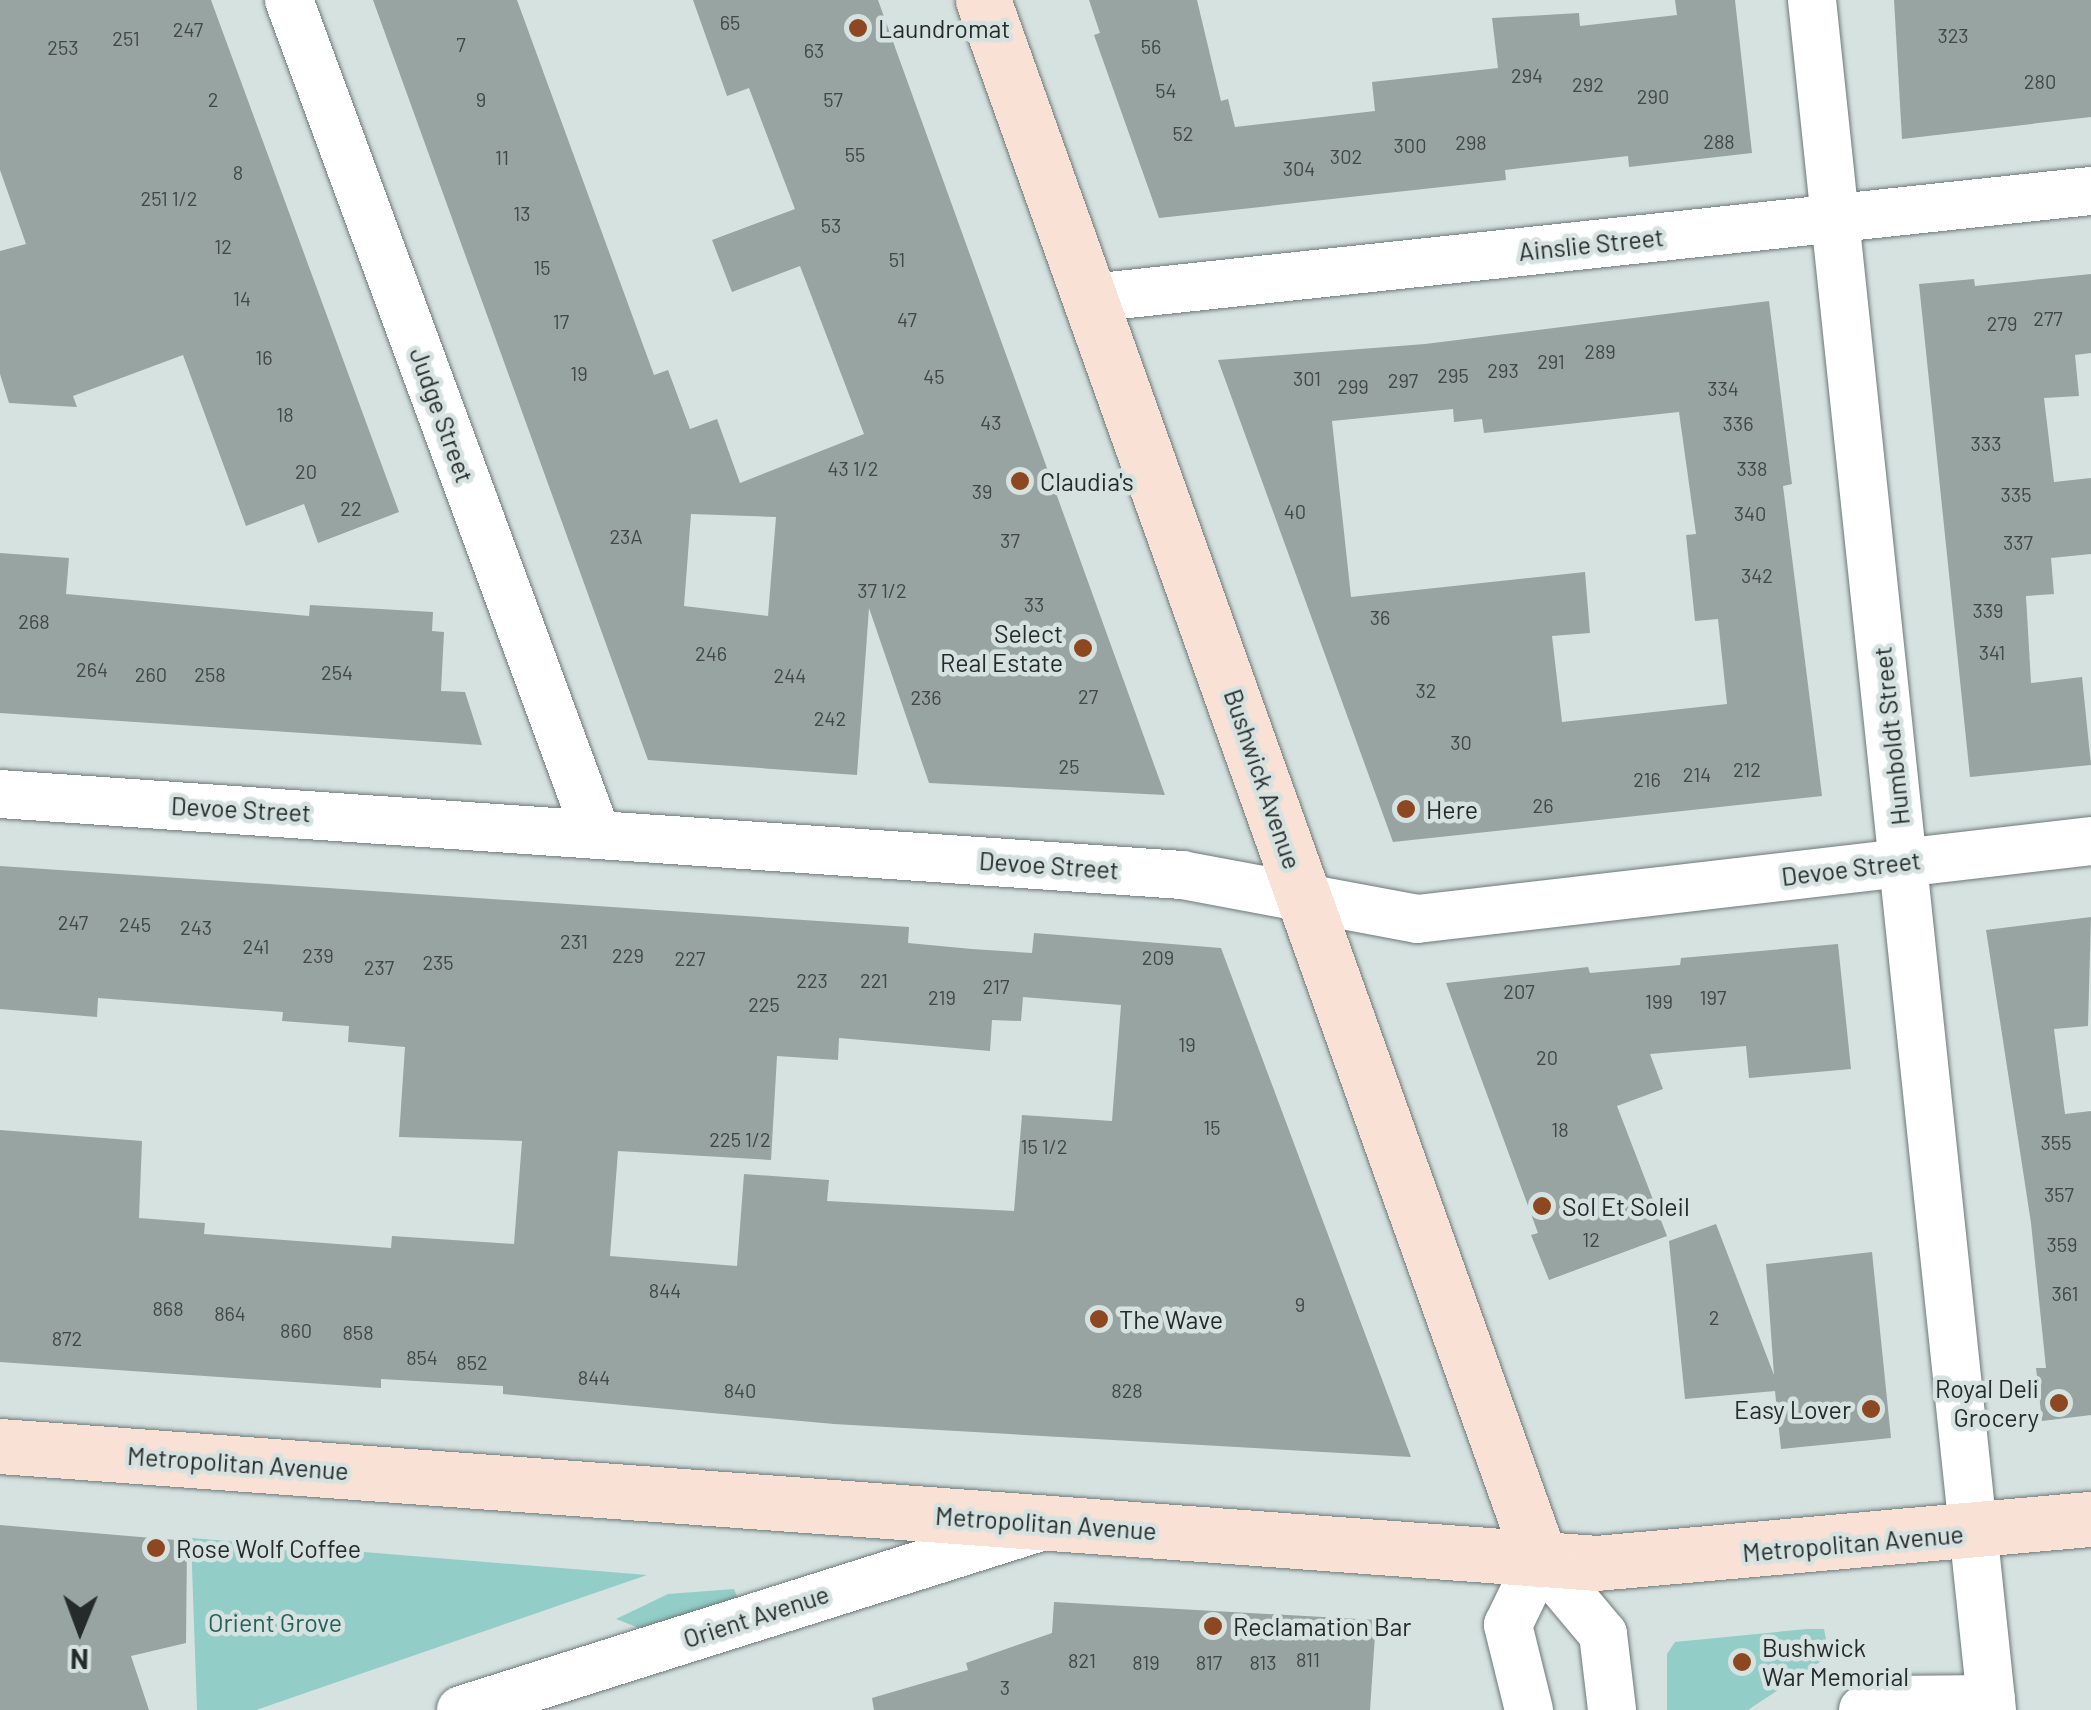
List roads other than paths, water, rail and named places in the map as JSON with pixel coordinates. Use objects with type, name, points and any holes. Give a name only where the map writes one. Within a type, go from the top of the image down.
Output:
[{"type":"main road","name":"Bushwick Avenue","points":[[983,0],[1540,1559]]},
{"type":"main road","name":"Metropolitan Avenue","points":[[0,1446],[1634,1564],[2091,1519]]},
{"type":"street","name":"Judge Street","points":[[289,0],[595,830]]},
{"type":"street","name":"Humboldt Street","points":[[1812,0],[1976,1532],[1991,1704]]},
{"type":"street","name":"Ainslie Street","points":[[1091,298],[2091,191]]},
{"type":"street","name":"Devoe Street","points":[[0,794],[595,830],[1182,875],[1417,918],[2091,841]]},
{"type":"street","name":"Orient Avenue","points":[[461,1710],[1052,1524]]},
{"type":"street","points":[[1529,1710],[1508,1625],[1540,1559],[1603,1634],[1612,1710]]},
{"type":"street","points":[[1863,1710],[1890,1700],[1991,1704]]},
{"type":"place","name":"Laundromat","points":[[858,28]]},
{"type":"place","name":"Claudia's","points":[[1020,481]]},
{"type":"place","name":"Select Real Estate","points":[[1083,648]]},
{"type":"place","name":"Here","points":[[1406,809]]},
{"type":"place","name":"Sol Et Soleil","points":[[1542,1206]]},
{"type":"place","name":"The Wave","points":[[1099,1319]]},
{"type":"place","name":"Royal Deli Grocery","points":[[2059,1403]]},
{"type":"place","name":"Easy Lover","points":[[1871,1409]]},
{"type":"place","name":"Rose Wolf Coffee","points":[[156,1548]]},
{"type":"place","name":"Reclamation Bar","points":[[1213,1626]]},
{"type":"place","name":"Bushwick War Memorial","points":[[1742,1662]]},
{"type":"park label","name":"Orient Grove","points":[[275,1622]]}]
